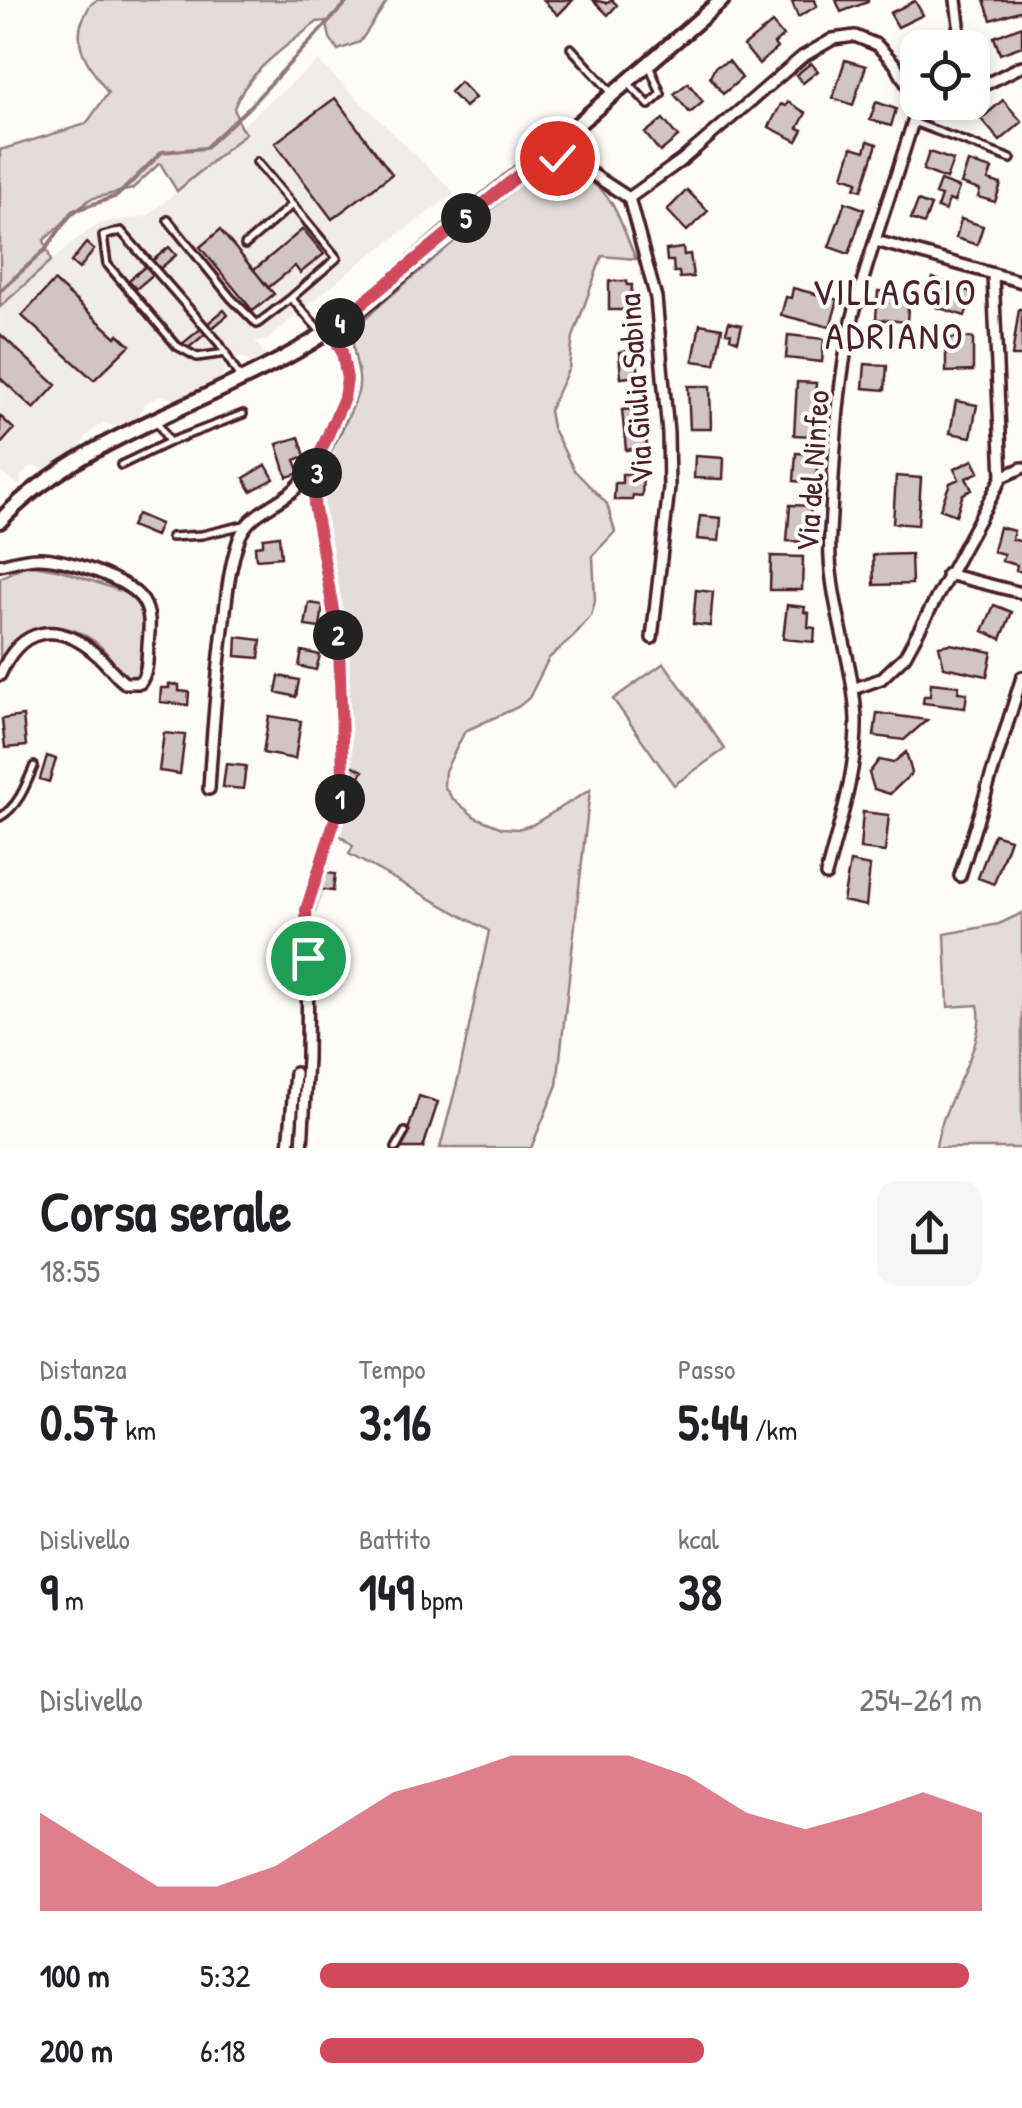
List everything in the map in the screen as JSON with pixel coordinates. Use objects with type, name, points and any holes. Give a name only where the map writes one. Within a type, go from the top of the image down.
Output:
[{"type":"main road","points":[[0,521],[52,478],[327,332],[543,155],[722,0]]},
{"type":"street","points":[[956,0],[958,30]]},
{"type":"street","points":[[543,155],[583,168],[629,198],[682,160],[802,57],[838,37],[859,36],[877,45],[900,73]]},
{"type":"street","points":[[990,82],[1022,66]]},
{"type":"street","name":"Via del Ninfeo","points":[[826,875],[853,761],[856,721],[832,588],[830,530],[849,334],[913,122]]},
{"type":"street","name":"Via Giulia Sabina","points":[[629,198],[656,298],[668,433],[669,488],[652,638]]},
{"type":"street","points":[[876,240],[1022,282]]},
{"type":"street","points":[[853,689],[881,679],[898,665],[917,637],[1002,477],[993,275]]},
{"type":"street","points":[[209,790],[215,692],[228,589],[239,538],[247,525],[296,488],[320,453],[344,398],[347,379],[342,352],[327,332]]},
{"type":"street","points":[[302,1148],[307,1059],[305,921],[339,805],[343,766],[339,643],[314,504],[320,453]]},
{"type":"street","points":[[1002,477],[1022,468]]},
{"type":"street","points":[[0,565],[48,558],[119,581],[140,596],[149,624],[146,672],[140,683],[125,683],[88,648],[51,633],[22,641],[11,652],[0,675]]},
{"type":"street","points":[[948,574],[1022,592]]},
{"type":"street","points":[[960,876],[1022,677]]},
{"type":"street","points":[[289,1148],[295,1073]]},
{"type":"lane","points":[[571,48],[613,94]]},
{"type":"lane","points":[[627,82],[647,104],[661,95],[648,64]]},
{"type":"lane","points":[[913,122],[1011,159]]},
{"type":"lane","points":[[168,220],[257,324],[337,258],[257,162]]},
{"type":"lane","points":[[245,245],[293,204]]},
{"type":"lane","points":[[226,353],[197,358],[177,346],[107,264],[104,236],[121,231],[226,353],[241,380]]},
{"type":"lane","points":[[292,298],[327,332]]},
{"type":"lane","points":[[121,465],[243,414]]},
{"type":"lane","points":[[157,420],[169,442]]},
{"type":"lane","points":[[171,537],[247,525]]},
{"type":"lane","points":[[0,817],[7,814],[22,792],[34,766]]},
{"type":"lane","points":[[396,1148],[405,1132]]},
{"type":"shaded area","points":[[97,0],[388,0],[360,42],[338,50],[326,21],[317,22],[270,60],[240,94],[234,108],[246,133],[177,191],[160,163],[132,189],[90,199],[44,240],[51,261],[0,307],[0,150],[86,124],[108,93],[85,58],[80,39],[83,19]]},
{"type":"shaded area","points":[[318,61],[455,193],[358,264],[268,339],[255,342],[267,356],[253,364],[242,357],[225,366],[224,378],[174,400],[162,395],[145,403],[138,417],[116,427],[103,422],[85,437],[79,449],[47,469],[32,466],[21,475],[20,486],[0,472],[0,307],[74,241],[101,223],[148,216],[246,134],[240,127]]},
{"type":"shaded area","points":[[543,165],[584,178],[606,195],[636,259],[602,256],[573,337],[569,368],[549,411],[552,427],[574,470],[607,504],[615,532],[593,555],[595,601],[591,616],[549,658],[529,698],[465,731],[445,771],[444,786],[475,817],[502,828],[517,829],[532,825],[590,790],[557,1085],[531,1148],[440,1148],[489,931],[349,854],[353,846],[338,834],[347,779],[349,695],[341,612],[322,535],[318,492],[325,465],[358,392],[353,342],[357,325]]},
{"type":"shaded area","points":[[28,564],[61,570],[132,595],[145,622],[138,676],[127,676],[87,636],[59,627],[31,631],[19,638],[0,663],[0,578]]},
{"type":"shaded area","points":[[664,663],[725,749],[674,785],[613,699]]},
{"type":"shaded area","points":[[1022,913],[1022,1148],[936,1148],[939,1131],[970,1057],[979,1021],[978,1005],[948,1007],[945,934],[999,924]]},
{"type":"building","points":[[543,0],[573,0],[558,15]]},
{"type":"building","points":[[593,0],[612,0],[617,5],[608,15]]},
{"type":"building","points":[[815,0],[817,6],[798,17],[792,2]]},
{"type":"building","points":[[836,0],[868,0],[868,2],[841,12]]},
{"type":"building","points":[[984,0],[1021,0],[1022,10],[991,20]]},
{"type":"building","points":[[915,1],[923,15],[898,27],[890,13]]},
{"type":"building","points":[[772,23],[783,36],[774,44],[777,48],[759,64],[744,46]]},
{"type":"building","points":[[1022,26],[1022,46],[1000,54],[994,37]]},
{"type":"building","points":[[845,60],[866,66],[853,105],[833,98]]},
{"type":"building","points":[[729,61],[742,78],[723,94],[710,77],[715,67]]},
{"type":"building","points":[[811,63],[818,71],[803,83],[796,75]]},
{"type":"building","points":[[460,82],[475,98],[465,107],[450,92]]},
{"type":"building","points":[[688,83],[703,102],[690,113],[674,94]]},
{"type":"building","points":[[335,98],[392,174],[332,219],[275,143]]},
{"type":"building","points":[[1003,100],[1022,122],[1000,141],[982,120],[990,120],[990,111]]},
{"type":"building","points":[[788,102],[806,113],[798,128],[803,130],[797,141],[769,127],[781,104],[786,106]]},
{"type":"building","points":[[876,102],[896,109],[891,126],[870,120]]},
{"type":"building","points":[[663,119],[678,137],[660,152],[645,133]]},
{"type":"building","points":[[868,141],[877,144],[862,190],[855,188],[858,181],[843,176],[852,147],[865,151]]},
{"type":"building","points":[[929,152],[953,160],[946,179],[923,170]]},
{"type":"building","points":[[968,162],[992,169],[988,180],[1001,184],[995,202],[978,197],[980,190],[961,184]]},
{"type":"building","points":[[940,181],[959,188],[954,202],[949,200],[945,211],[937,208],[941,196],[935,194]]},
{"type":"building","points":[[687,190],[708,211],[687,231],[667,210]]},
{"type":"building","points":[[918,201],[931,206],[924,224],[911,219]]},
{"type":"building","points":[[845,202],[864,209],[849,254],[829,247]]},
{"type":"building","points":[[961,219],[983,226],[977,245],[956,238]]},
{"type":"building","points":[[303,229],[324,254],[300,273],[295,266],[268,288],[254,270]]},
{"type":"building","points":[[220,230],[274,294],[253,311],[200,247]]},
{"type":"building","points":[[86,243],[94,250],[79,269],[71,262]]},
{"type":"building","points":[[169,247],[176,255],[136,289],[129,280]]},
{"type":"building","points":[[683,248],[684,255],[690,254],[693,277],[680,278],[679,272],[674,272],[673,261],[667,261],[666,250]]},
{"type":"building","points":[[933,278],[973,293],[965,316],[936,307],[937,303],[926,299]]},
{"type":"building","points":[[54,281],[130,345],[94,380],[22,316]]},
{"type":"building","points":[[609,281],[627,281],[627,285],[632,285],[630,310],[609,310]]},
{"type":"building","points":[[793,288],[838,300],[830,327],[781,315]]},
{"type":"building","points":[[878,291],[909,294],[907,322],[876,319]]},
{"type":"building","points":[[1019,309],[1022,356],[1012,356]]},
{"type":"building","points":[[224,310],[228,315],[187,349],[182,344]]},
{"type":"building","points":[[729,322],[742,325],[738,341],[726,332]]},
{"type":"building","points":[[700,324],[722,328],[715,364],[693,361]]},
{"type":"building","points":[[0,334],[56,385],[34,409],[0,378]]},
{"type":"building","points":[[788,335],[824,339],[822,362],[786,358]]},
{"type":"building","points":[[946,338],[973,338],[973,371],[946,372]]},
{"type":"building","points":[[636,350],[639,376],[621,378],[619,352]]},
{"type":"building","points":[[865,364],[887,366],[885,390],[863,388]]},
{"type":"building","points":[[797,382],[816,383],[813,436],[794,435]]},
{"type":"building","points":[[688,386],[710,386],[711,429],[690,429]]},
{"type":"building","points":[[956,401],[977,405],[971,437],[950,433]]},
{"type":"building","points":[[643,408],[647,447],[626,450],[622,410]]},
{"type":"building","points":[[0,416],[14,429],[0,445]]},
{"type":"building","points":[[299,437],[305,456],[295,460],[300,473],[287,477],[277,444]]},
{"type":"building","points":[[796,453],[818,454],[816,483],[794,481]]},
{"type":"building","points":[[695,456],[724,458],[723,479],[694,478]]},
{"type":"building","points":[[973,460],[979,472],[966,478],[972,490],[963,494],[956,515],[940,509],[950,483],[959,479],[954,469]]},
{"type":"building","points":[[266,465],[274,479],[251,491],[244,478]]},
{"type":"building","points":[[622,474],[643,474],[642,496],[614,500],[615,483],[622,483]]},
{"type":"building","points":[[896,476],[921,478],[918,525],[893,523]]},
{"type":"building","points":[[790,505],[811,506],[808,542],[787,541]]},
{"type":"building","points":[[137,514],[160,524],[155,536],[131,526]]},
{"type":"building","points":[[700,516],[721,518],[719,541],[697,539]]},
{"type":"building","points":[[999,527],[1014,531],[1012,539],[1022,542],[1022,572],[1016,570],[1017,565],[1002,561],[1004,554],[993,551]]},
{"type":"building","points":[[279,536],[281,557],[256,559],[255,546],[263,545],[263,538]]},
{"type":"building","points":[[911,554],[912,584],[874,585],[873,555]]},
{"type":"building","points":[[771,556],[803,557],[802,590],[770,590]]},
{"type":"building","points":[[696,590],[713,592],[710,626],[693,624]]},
{"type":"building","points":[[309,603],[323,605],[320,628],[305,626]]},
{"type":"building","points":[[787,605],[805,607],[804,612],[809,613],[808,627],[815,628],[814,642],[783,639]]},
{"type":"building","points":[[994,605],[1012,612],[1001,639],[983,631]]},
{"type":"building","points":[[237,637],[261,640],[259,658],[236,656]]},
{"type":"building","points":[[950,644],[992,652],[987,676],[944,667],[939,646]]},
{"type":"building","points":[[302,651],[320,655],[316,670],[299,666]]},
{"type":"building","points":[[279,676],[299,680],[296,697],[276,692]]},
{"type":"building","points":[[931,683],[959,686],[958,692],[967,693],[965,708],[923,703],[924,696],[930,696]]},
{"type":"building","points":[[169,684],[189,692],[188,705],[160,702],[161,688],[169,688]]},
{"type":"building","points":[[877,713],[927,720],[904,740],[874,736]]},
{"type":"building","points":[[23,716],[26,746],[5,748],[2,719]]},
{"type":"building","points":[[269,716],[301,721],[295,759],[263,753]]},
{"type":"building","points":[[164,733],[185,735],[180,774],[159,771]]},
{"type":"building","points":[[906,752],[912,773],[890,794],[874,789],[869,773],[879,760],[893,763]]},
{"type":"building","points":[[47,756],[56,759],[49,782],[40,779]]},
{"type":"building","points":[[346,762],[363,771],[354,788],[346,784]]},
{"type":"building","points":[[226,764],[246,766],[243,789],[223,787]]},
{"type":"building","points":[[863,812],[889,815],[885,852],[860,849]]},
{"type":"building","points":[[994,834],[1010,839],[994,884],[978,878]]},
{"type":"building","points":[[850,862],[870,866],[866,906],[843,901]]},
{"type":"building","points":[[319,872],[335,874],[333,891],[317,889]]},
{"type":"building","points":[[419,1096],[438,1102],[423,1148],[398,1148],[401,1139],[405,1140]]},
{"type":"waterway","points":[[0,291],[45,250],[73,211],[117,196],[162,152],[205,148],[349,0]]},
{"type":"district","name":"VILLAGGIO ADRIANO","points":[[895,313]]},
{"type":"route","points":[[308,958],[306,910],[336,816],[343,774],[339,643],[314,504],[320,453],[338,415],[347,379],[342,352],[330,330],[543,155],[557,158]]}]
